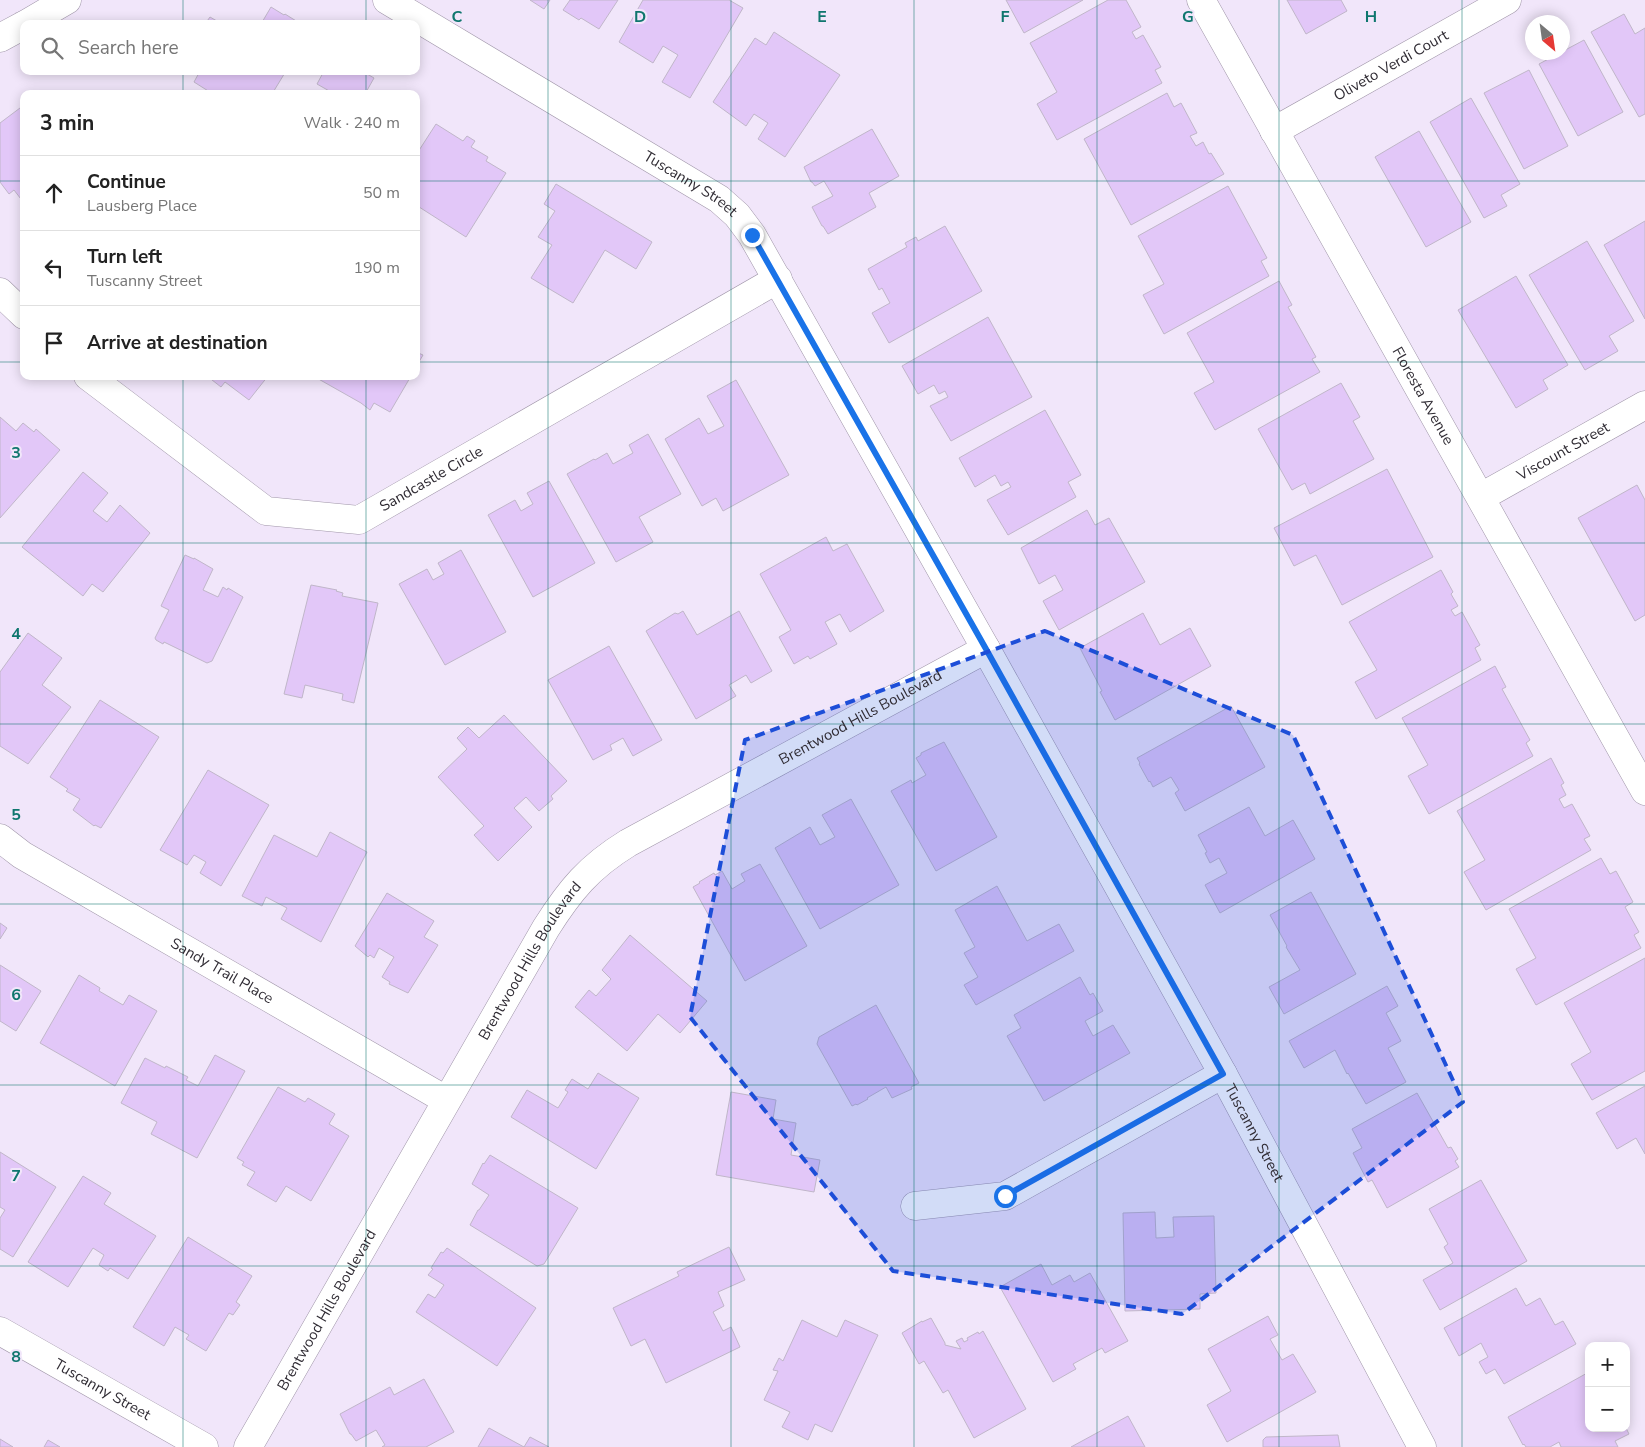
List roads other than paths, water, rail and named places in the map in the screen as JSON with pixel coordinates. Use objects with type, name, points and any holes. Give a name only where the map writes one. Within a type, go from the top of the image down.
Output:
[{"type":"street","points":[[32,20],[67,0]]},
{"type":"street","name":"Tuscanny Street","points":[[387,0],[719,198],[737,215],[752,235],[1223,1074],[1422,1447]]},
{"type":"street","name":"Floresta Avenue","points":[[1201,0],[1645,791]]},
{"type":"street","name":"Oliveto Verdi Court","points":[[1274,131],[1507,0]]},
{"type":"street","points":[[0,38],[20,27]]},
{"type":"street","name":"Sandcastle Circle","points":[[93,380],[266,511],[359,520],[778,279]]},
{"type":"street","points":[[0,292],[20,311]]},
{"type":"street","name":"Viscount Street","points":[[1481,497],[1645,405]]},
{"type":"street","name":"Brentwood Hills Boulevard","points":[[248,1447],[546,928],[569,894],[594,866],[628,843],[986,649]]},
{"type":"street","name":"Sandy Trail Place","points":[[0,838],[22,855],[446,1100]]},
{"type":"street","points":[[915,1206],[1005,1196],[1223,1074]]},
{"type":"street","name":"Tuscanny Street","points":[[0,1331],[204,1447]]}]
